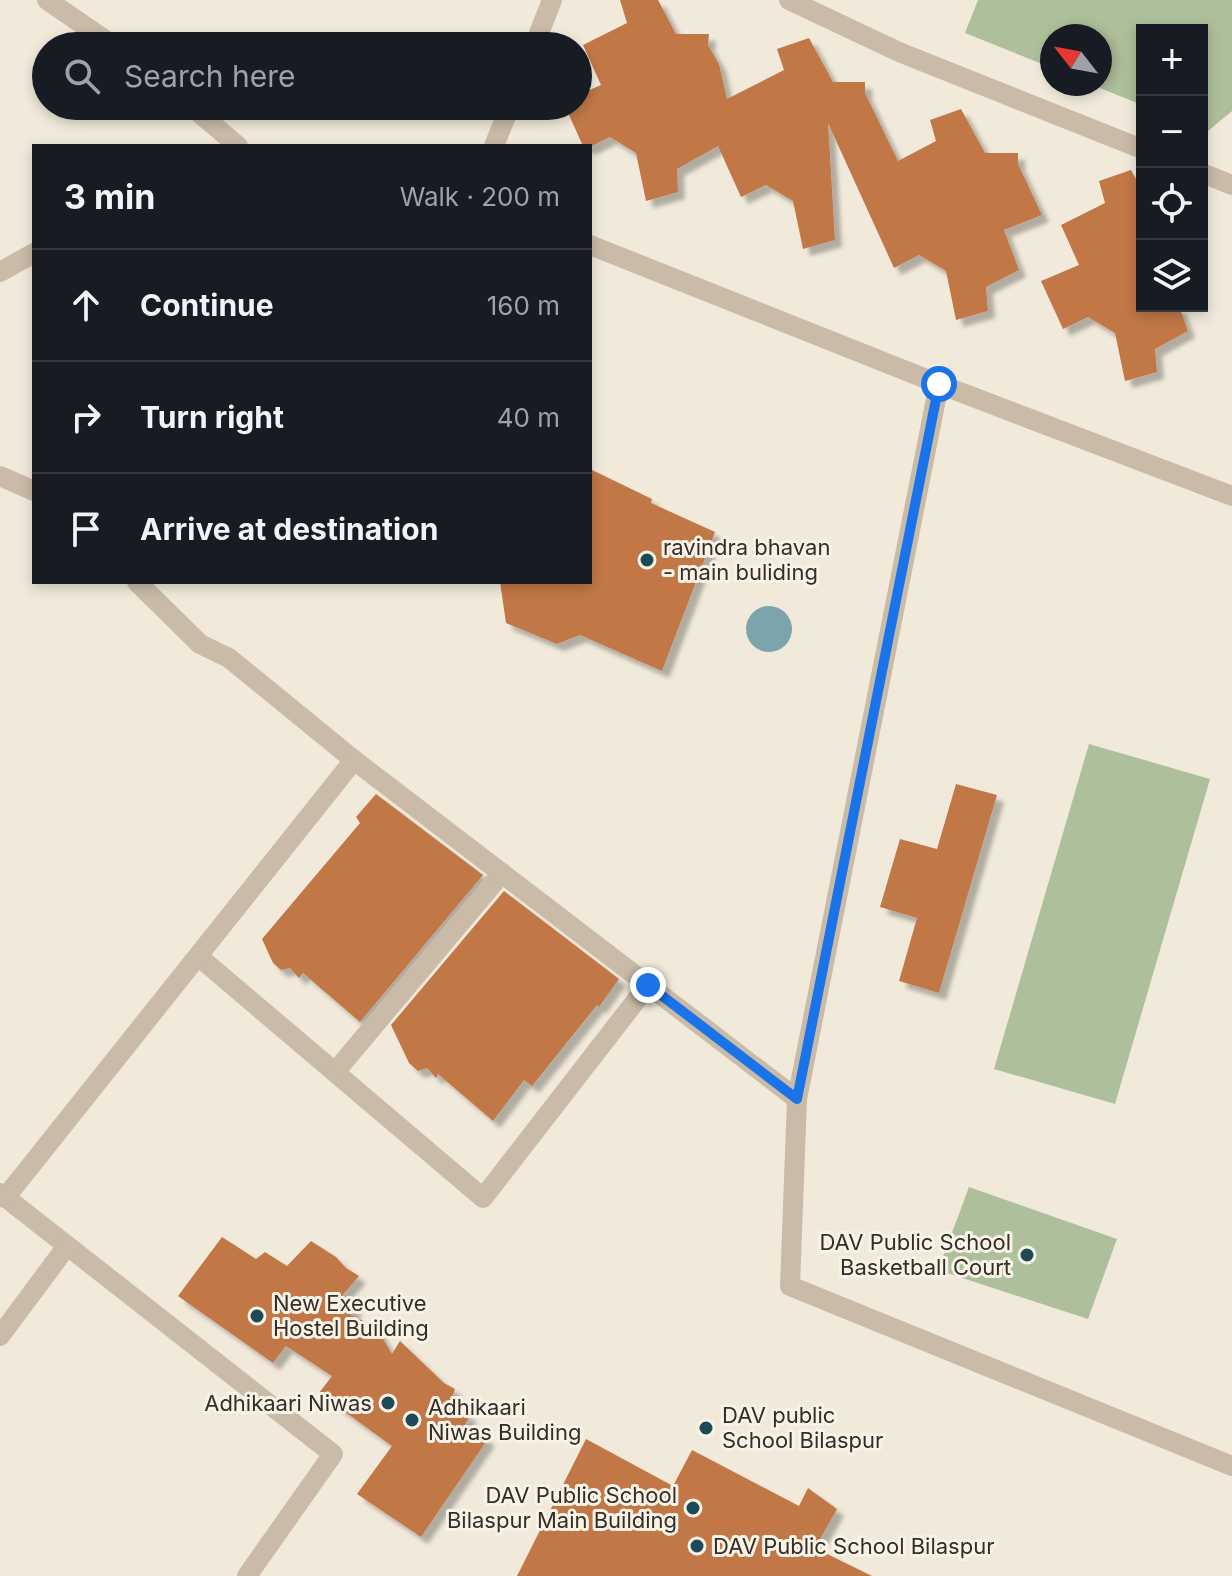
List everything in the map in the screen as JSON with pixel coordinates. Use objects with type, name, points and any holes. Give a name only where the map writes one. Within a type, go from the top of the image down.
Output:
[{"type":"street","points":[[47,0],[94,32]]},
{"type":"street","points":[[539,32],[552,0]]},
{"type":"street","points":[[789,0],[899,52],[1136,147]]},
{"type":"street","points":[[207,120],[236,144]]},
{"type":"street","points":[[495,144],[504,120]]},
{"type":"street","points":[[1208,175],[1232,185]]},
{"type":"street","points":[[592,246],[1232,496]]},
{"type":"street","points":[[0,272],[32,254]]},
{"type":"street","points":[[939,384],[797,1099],[790,1286],[1232,1466]]},
{"type":"street","points":[[0,476],[32,490]]},
{"type":"street","points":[[139,584],[200,644],[229,658],[354,760],[797,1099]]},
{"type":"street","points":[[247,1576],[333,1454],[3,1196],[354,760]]},
{"type":"street","points":[[335,1072],[502,873]]},
{"type":"street","points":[[198,956],[483,1198],[648,985]]},
{"type":"street","points":[[0,1336],[67,1246]]},
{"type":"green space","points":[[978,0],[1232,0],[1232,111],[1208,131],[1208,24],[1136,24],[1136,103],[1112,93],[1112,24],[1040,24],[1040,63],[965,33]]},
{"type":"green space","points":[[1089,744],[1210,779],[1115,1104],[994,1069]]},
{"type":"green space","name":"DAV Public School Basketball Court","points":[[969,1187],[1117,1239],[1088,1319],[938,1270]]},
{"type":"water","points":[[769,606],[785,613],[792,629],[785,645],[769,652],[753,645],[746,629],[753,613]]},
{"type":"building","points":[[620,0],[658,0],[676,34],[709,34],[708,45],[719,64],[727,99],[784,70],[777,49],[809,38],[833,82],[865,82],[865,93],[898,161],[936,141],[930,120],[961,109],[985,153],[1018,153],[1018,164],[1042,215],[1004,230],[1019,270],[986,287],[988,311],[956,320],[946,271],[919,255],[894,268],[828,123],[835,240],[803,249],[793,201],[766,185],[741,197],[718,146],[677,169],[678,192],[646,201],[636,153],[610,137],[592,146],[582,144],[571,120],[592,120],[592,89],[601,85],[592,65],[592,40],[627,23]]},
{"type":"building","points":[[1131,170],[1136,179],[1136,312],[1181,312],[1188,331],[1155,349],[1157,372],[1125,381],[1115,333],[1088,317],[1063,329],[1041,281],[1079,265],[1061,225],[1105,203],[1099,181]]},
{"type":"building","name":"ravindra bhavan - main buliding","points":[[592,470],[652,499],[651,503],[715,532],[662,671],[580,635],[557,644],[506,623],[500,584],[592,584]]},
{"type":"building","points":[[956,784],[997,795],[939,993],[899,981],[917,918],[880,907],[900,839],[937,849]]},
{"type":"building","points":[[376,794],[483,875],[360,1022],[303,973],[299,978],[290,968],[281,970],[273,963],[262,939],[360,823],[356,817]]},
{"type":"building","points":[[504,891],[619,979],[532,1086],[524,1080],[493,1121],[438,1074],[436,1078],[427,1068],[418,1071],[409,1063],[391,1025]]},
{"type":"building","points":[[222,1237],[256,1259],[265,1252],[287,1266],[311,1241],[336,1257],[359,1276],[341,1297],[355,1308],[351,1315],[376,1327],[392,1354],[400,1341],[444,1383],[455,1389],[452,1397],[462,1403],[461,1410],[470,1415],[465,1425],[488,1439],[421,1537],[357,1494],[392,1446],[319,1393],[332,1376],[286,1346],[273,1363],[178,1296]]},
{"type":"building","name":"DAV Public School Bilaspur Main Building","points":[[586,1439],[673,1486],[692,1450],[799,1506],[808,1488],[837,1509],[815,1548],[872,1576],[517,1576]]},
{"type":"place","name":"ravindra bhavan - main buliding","points":[[647,560]]},
{"type":"place","name":"DAV Public School Basketball Court","points":[[1027,1255]]},
{"type":"place","name":"New Executive Hostel Building","points":[[257,1316]]},
{"type":"place","name":"Adhikaari Niwas","points":[[388,1403]]},
{"type":"place","name":"Adhikaari Niwas Building","points":[[412,1420]]},
{"type":"place","name":"DAV public School Bilaspur","points":[[706,1428]]},
{"type":"place","name":"DAV Public School Bilaspur Main Building","points":[[693,1508]]},
{"type":"place","name":"DAV Public School Bilaspur","points":[[697,1546]]},
{"type":"route","points":[[648,985],[797,1099],[939,384]]}]
